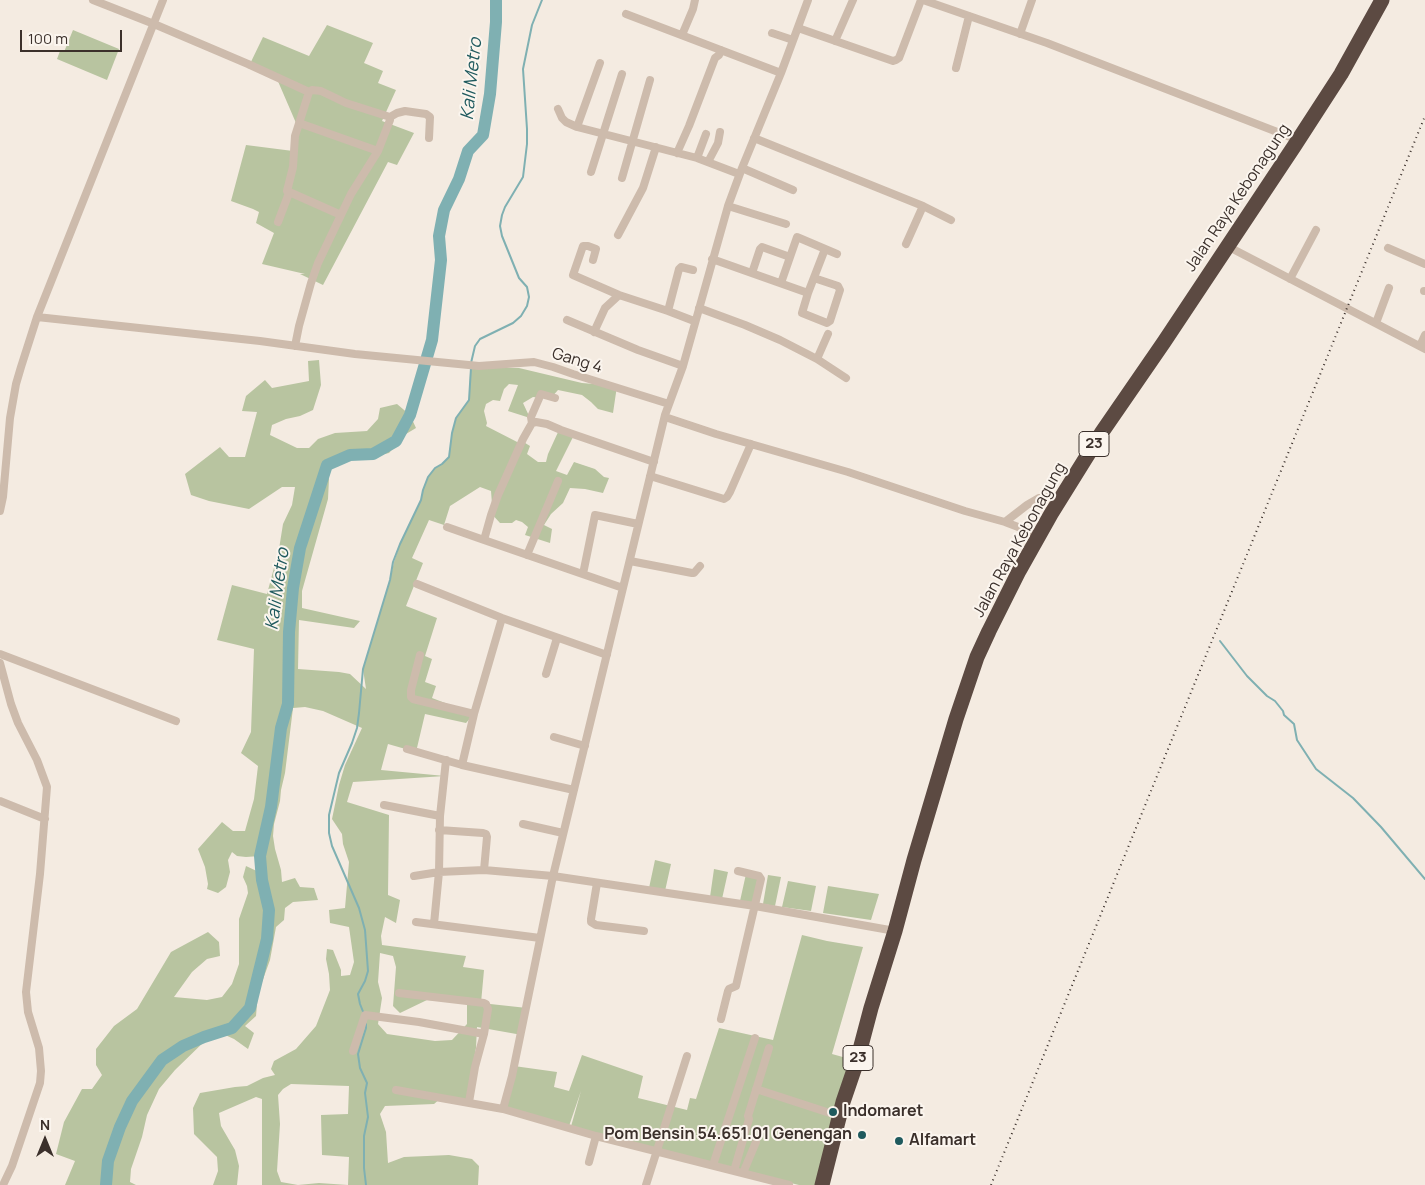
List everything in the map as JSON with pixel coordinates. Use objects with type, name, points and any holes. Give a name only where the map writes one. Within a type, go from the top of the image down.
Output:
[{"type":"highway","name":"Jalan Raya Kebonagung","points":[[895,931],[914,860],[966,687],[977,657],[1019,571],[1061,498],[1109,421],[1164,342],[1341,74],[1382,0]]},
{"type":"highway","name":"23","points":[[822,1185],[839,1116],[895,931]]},
{"type":"street","points":[[93,0],[248,64],[309,92],[312,90],[321,91],[346,103],[390,117],[405,111],[426,114],[430,117],[429,138]]},
{"type":"street","points":[[0,511],[10,418],[16,384],[37,317],[164,0]]},
{"type":"street","points":[[682,35],[696,0]]},
{"type":"street","points":[[503,1108],[512,1076],[563,833],[668,405],[683,366],[712,259],[740,171],[781,73],[808,0]]},
{"type":"street","points":[[835,41],[853,0]]},
{"type":"street","points":[[798,28],[893,61],[899,58],[922,0],[1020,34],[1298,140]]},
{"type":"street","points":[[1020,34],[1032,0]]},
{"type":"street","points":[[626,14],[781,73]]},
{"type":"street","points":[[956,68],[970,16]]},
{"type":"street","points":[[772,33],[794,40]]},
{"type":"street","points":[[677,153],[715,58],[721,50]]},
{"type":"street","points":[[577,127],[600,63]]},
{"type":"street","points":[[591,172],[622,74]]},
{"type":"street","points":[[622,178],[650,80]]},
{"type":"street","points":[[278,222],[289,193],[287,189],[295,154],[295,136],[309,92]]},
{"type":"street","points":[[558,109],[566,122],[577,127],[696,158],[793,190]]},
{"type":"street","points":[[295,346],[313,276],[324,247],[351,194],[378,150],[390,117]]},
{"type":"street","points":[[298,123],[378,150]]},
{"type":"street","points":[[708,162],[718,143],[720,132]]},
{"type":"street","points":[[696,158],[706,134]]},
{"type":"street","points":[[754,138],[922,206],[951,220]]},
{"type":"street","points":[[618,235],[642,188],[656,147]]},
{"type":"street","points":[[289,193],[341,215]]},
{"type":"street","points":[[728,206],[786,224]]},
{"type":"street","points":[[906,244],[922,206]]},
{"type":"street","points":[[1290,279],[1316,230]]},
{"type":"street","points":[[781,283],[797,237],[836,254]]},
{"type":"street","points":[[593,260],[596,249],[583,246],[573,276],[694,322]]},
{"type":"street","points":[[1227,246],[1422,348],[1425,335]]},
{"type":"street","points":[[752,273],[762,247],[790,257]]},
{"type":"street","points":[[814,278],[840,288],[829,322],[826,323],[802,313],[824,248]]},
{"type":"street","points":[[1388,248],[1425,264]]},
{"type":"street","points":[[712,259],[808,293]]},
{"type":"street","points":[[668,311],[679,269],[681,267],[692,270]]},
{"type":"street","points":[[1376,323],[1389,288]]},
{"type":"street","points":[[594,332],[605,308],[619,295]]},
{"type":"street","points":[[699,308],[780,340],[817,359],[846,378]]},
{"type":"street","name":"Gang 4","points":[[37,317],[252,340],[355,354],[479,366],[534,362],[668,405]]},
{"type":"street","points":[[567,320],[638,350],[683,366]]},
{"type":"street","points":[[817,359],[828,334]]},
{"type":"street","points":[[484,540],[498,495],[532,423],[531,417],[541,394],[555,398]]},
{"type":"street","points":[[665,416],[751,444],[849,472],[1040,535]]},
{"type":"street","points":[[532,423],[547,424],[654,462]]},
{"type":"street","points":[[650,476],[724,499],[730,492],[751,444]]},
{"type":"street","points":[[527,555],[558,481]]},
{"type":"street","points":[[1005,522],[1039,498],[1061,498]]},
{"type":"street","points":[[583,574],[595,515],[638,524]]},
{"type":"street","points":[[446,527],[623,588]]},
{"type":"street","points":[[630,561],[692,573],[700,566]]},
{"type":"street","points":[[417,584],[502,618],[607,656]]},
{"type":"street","points":[[462,765],[474,714],[502,618]]},
{"type":"street","points":[[546,674],[557,638]]},
{"type":"street","points":[[0,654],[176,721]]},
{"type":"street","points":[[420,656],[410,693],[413,699],[474,714]]},
{"type":"street","points":[[0,663],[18,723],[37,760],[47,786],[40,874],[26,992],[28,1012],[40,1048],[41,1071],[37,1091],[12,1166],[3,1185]]},
{"type":"street","points":[[554,737],[585,746]]},
{"type":"street","points":[[407,749],[462,765],[574,790]]},
{"type":"street","points":[[434,924],[439,872],[440,816],[446,760]]},
{"type":"street","points":[[0,801],[45,819]]},
{"type":"street","points":[[384,805],[440,816]]},
{"type":"street","points":[[523,824],[563,833]]},
{"type":"street","points":[[439,830],[486,834],[484,870]]},
{"type":"street","points":[[414,876],[439,872],[484,870],[553,876],[755,906],[895,931]]},
{"type":"street","points":[[721,1019],[728,991],[736,986],[761,877],[738,871]]},
{"type":"street","points":[[597,883],[591,922],[596,925],[644,931]]},
{"type":"street","points":[[416,922],[540,938]]},
{"type":"street","points":[[399,993],[486,1004],[488,1009],[484,1034],[475,1067],[469,1102]]},
{"type":"street","points":[[353,1051],[365,1015],[419,1022],[484,1034]]},
{"type":"street","points":[[713,1165],[755,1038]]},
{"type":"street","points":[[734,1170],[769,1048]]},
{"type":"street","points":[[646,1185],[687,1056]]},
{"type":"street","points":[[756,1089],[839,1116]]},
{"type":"street","points":[[396,1090],[503,1108],[596,1136],[789,1185]]},
{"type":"street","points":[[589,1162],[596,1136]]},
{"type":"street","points":[[744,1173],[756,1142]]},
{"type":"green space","points":[[327,25],[373,43],[364,63],[383,71],[378,83],[396,90],[382,121],[414,133],[397,165],[388,162],[323,285],[300,274],[305,274],[262,264],[274,233],[256,223],[259,212],[231,201],[246,145],[293,151],[296,123],[277,79],[248,68],[263,37],[309,56]]},
{"type":"green space","points":[[73,30],[119,49],[107,80],[57,59],[60,51],[64,52]]},
{"type":"green space","points":[[319,360],[321,385],[313,410],[272,425],[270,435],[297,448],[309,448],[318,439],[335,433],[367,431],[378,419],[380,408],[397,404],[410,415],[416,428],[406,434],[389,453],[372,457],[350,455],[327,465],[329,479],[328,499],[302,591],[302,608],[360,621],[354,628],[299,620],[298,669],[350,674],[366,689],[363,669],[394,562],[400,544],[421,500],[428,477],[435,468],[449,457],[456,418],[469,400],[471,365],[519,368],[582,383],[617,386],[613,413],[598,409],[582,395],[558,390],[551,398],[533,397],[523,403],[530,418],[508,411],[518,385],[509,384],[504,389],[500,401],[493,400],[486,404],[484,411],[486,426],[523,445],[522,441],[530,446],[527,454],[538,462],[546,462],[559,430],[574,435],[556,471],[567,475],[574,462],[595,469],[604,477],[609,478],[603,493],[570,488],[563,503],[551,514],[544,525],[552,529],[550,543],[525,535],[528,527],[522,522],[516,520],[512,523],[500,523],[489,511],[492,504],[491,491],[480,487],[450,506],[444,525],[429,520],[412,558],[423,563],[406,606],[437,618],[425,656],[432,659],[425,682],[436,686],[432,698],[474,714],[466,723],[425,714],[416,752],[388,744],[381,770],[445,776],[353,782],[347,802],[389,815],[388,895],[400,900],[396,923],[385,917],[381,936],[382,945],[466,956],[463,967],[484,970],[481,1003],[527,1008],[522,1035],[477,1027],[476,1048],[466,1104],[441,1098],[434,1104],[385,1106],[380,1114],[386,1132],[388,1163],[404,1157],[449,1155],[472,1159],[479,1166],[478,1185],[348,1185],[349,1157],[322,1155],[321,1115],[348,1114],[349,1086],[291,1084],[278,1095],[280,1124],[277,1171],[281,1182],[298,1185],[262,1185],[262,1099],[256,1097],[219,1113],[221,1126],[235,1150],[239,1166],[237,1185],[213,1185],[218,1171],[217,1157],[194,1134],[193,1108],[200,1093],[247,1086],[263,1078],[275,1075],[271,1069],[274,1061],[296,1049],[316,1026],[330,990],[326,959],[327,949],[333,950],[341,970],[341,976],[350,975],[354,962],[349,927],[330,923],[329,910],[345,908],[349,862],[342,834],[332,819],[345,765],[362,728],[323,711],[305,707],[293,708],[285,773],[273,836],[282,882],[295,878],[300,887],[314,888],[318,900],[293,902],[285,908],[284,920],[276,927],[270,960],[258,993],[256,1016],[245,1026],[254,1033],[248,1049],[223,1034],[210,1036],[175,1070],[159,1089],[147,1115],[131,1169],[130,1182],[136,1185],[65,1185],[75,1161],[56,1154],[64,1122],[82,1089],[92,1089],[102,1075],[96,1065],[96,1049],[114,1026],[137,1009],[171,952],[208,932],[219,942],[220,956],[207,959],[192,972],[174,997],[207,1000],[222,997],[232,984],[239,964],[239,919],[248,893],[243,877],[246,866],[261,873],[260,856],[237,856],[232,852],[228,860],[230,872],[226,887],[218,893],[207,889],[205,867],[198,849],[222,822],[233,831],[245,831],[254,799],[258,766],[241,753],[251,732],[254,649],[217,640],[232,585],[267,594],[279,549],[283,524],[292,505],[295,487],[282,487],[249,509],[209,501],[191,495],[185,474],[220,447],[229,457],[245,457],[257,412],[242,411],[246,396],[265,380],[272,388],[309,381],[308,361]],"holes":[[[380,953],[393,956],[396,967],[393,1006],[400,1013],[427,1000],[467,1002],[467,1024],[452,1040],[435,1041],[387,1034],[378,1024],[382,998],[378,982]]]},
{"type":"green space","points":[[655,860],[671,864],[665,891],[649,888]]},
{"type":"green space","points":[[714,869],[728,872],[722,899],[710,897]]},
{"type":"green space","points":[[746,874],[758,876],[753,903],[740,901]]},
{"type":"green space","points":[[768,875],[781,877],[775,906],[763,904]]},
{"type":"green space","points":[[788,881],[816,886],[811,911],[782,907]]},
{"type":"green space","points":[[828,886],[879,894],[871,920],[823,913]]},
{"type":"green space","points":[[802,935],[863,947],[832,1054],[857,1061],[822,1185],[799,1185],[570,1130],[581,1091],[568,1129],[504,1112],[514,1066],[557,1072],[554,1087],[569,1091],[582,1055],[643,1076],[638,1098],[687,1110],[690,1098],[696,1099],[719,1028],[773,1040]]},
{"type":"green space","points":[[319,1183],[348,1185],[298,1185]]},
{"type":"waterway","name":"Kali Metro","points":[[106,1185],[108,1161],[120,1127],[132,1101],[162,1060],[183,1046],[232,1028],[250,1008],[267,939],[269,910],[262,880],[260,856],[271,807],[281,728],[288,704],[289,632],[293,588],[300,548],[327,465],[350,455],[373,454],[396,441],[410,415],[432,340],[441,260],[439,236],[444,210],[459,179],[468,151],[483,135],[490,94],[496,0]]},
{"type":"waterway","points":[[471,363],[475,346],[480,339],[513,323],[521,316],[527,306],[529,297],[527,287],[519,278],[502,236],[500,226],[505,207],[523,177],[527,144],[523,69],[532,25],[542,0]]},
{"type":"waterway","points":[[364,1014],[358,994],[368,971],[365,930],[359,908],[332,846],[329,833],[329,815],[339,773],[357,728],[363,669],[390,580],[393,562],[421,500],[428,477],[435,468],[449,457],[456,418],[469,400],[471,368]]},
{"type":"waterway","points":[[1220,641],[1247,676],[1267,696],[1275,701],[1284,715],[1294,724],[1297,740],[1316,769],[1353,798],[1381,827],[1425,879]]},
{"type":"waterway","points":[[366,1024],[358,1054],[360,1068],[367,1083],[365,1093],[368,1117],[364,1136],[366,1185]]},
{"type":"railway","points":[[991,1185],[1425,116]]},
{"type":"place","name":"Indomaret","points":[[833,1112]]},
{"type":"place","name":"Pom Bensin 54.651.01 Genengan","points":[[862,1135]]},
{"type":"place","name":"Alfamart","points":[[899,1141]]}]
